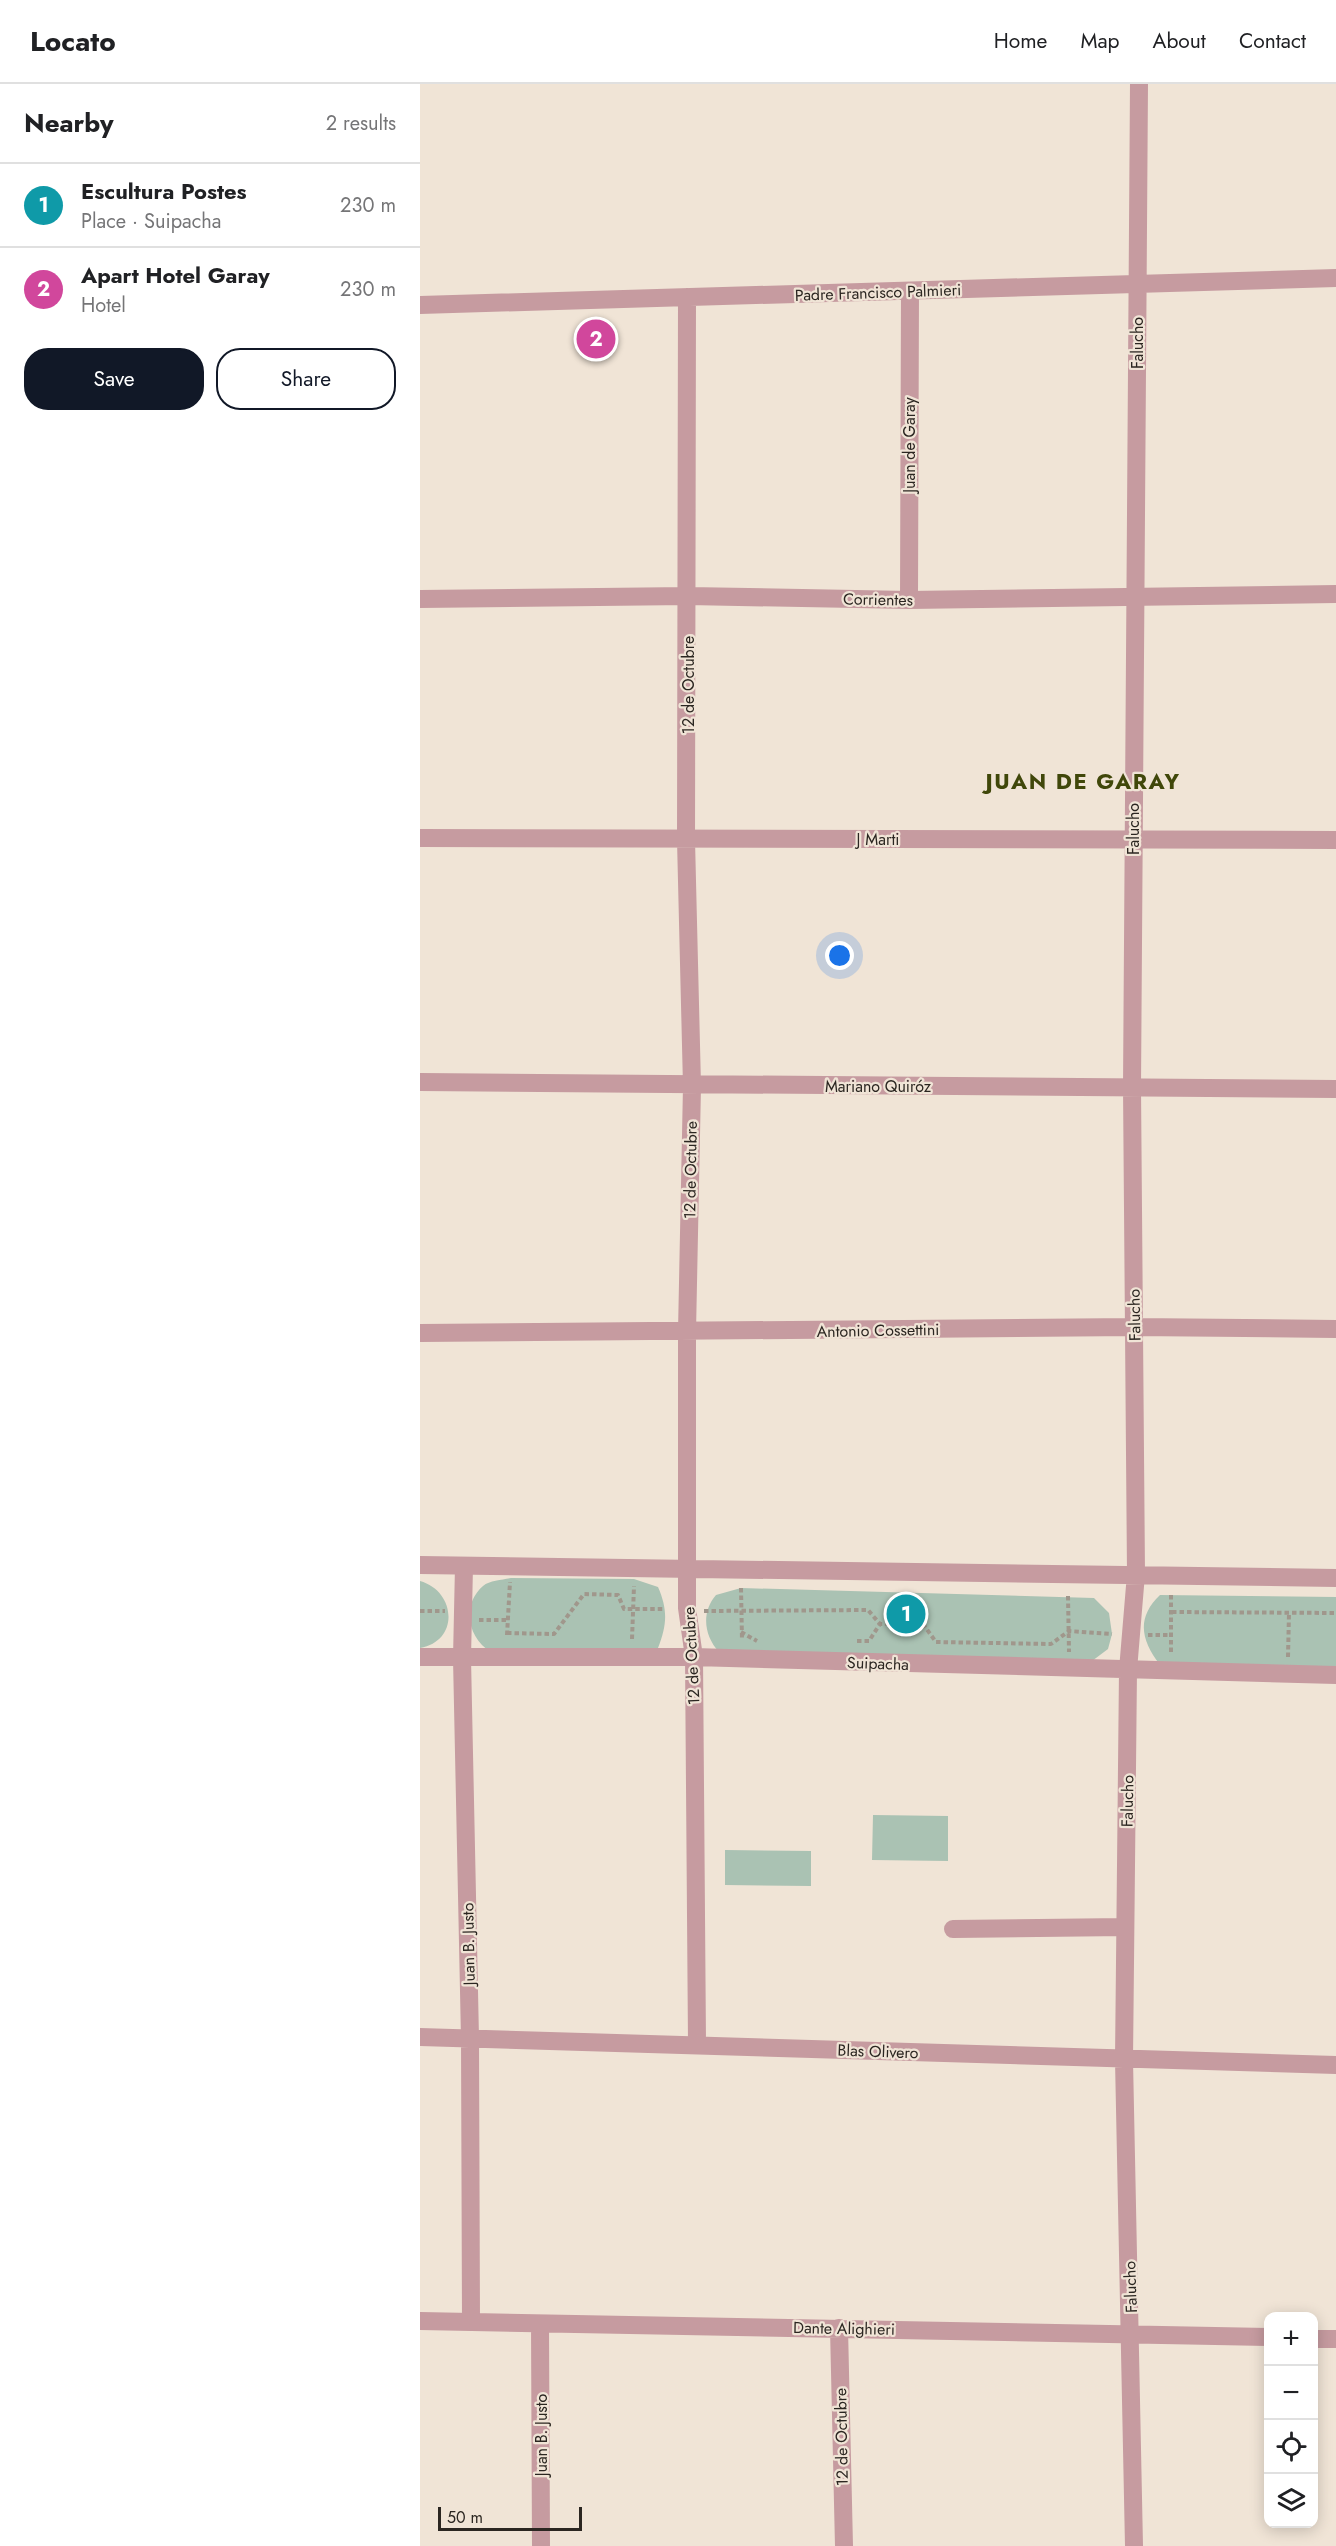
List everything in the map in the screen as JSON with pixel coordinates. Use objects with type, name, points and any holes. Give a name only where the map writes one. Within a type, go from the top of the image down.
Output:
[{"type":"street","name":"Falucho","points":[[1134,2546],[1132,2333],[1124,2060],[1128,1670],[1136,1574],[1132,1087],[1138,84]]},
{"type":"street","name":"Padre Francisco Palmieri","points":[[420,305],[1336,278]]},
{"type":"street","name":"Juan de Garay","points":[[909,600],[910,291]]},
{"type":"street","name":"12 de Octubre","points":[[687,297],[686,840],[692,1086],[687,1332],[687,1608],[694,1657],[697,2044]]},
{"type":"street","name":"Corrientes","points":[[420,599],[688,596],[909,600],[1336,594]]},
{"type":"street","name":"J Marti","points":[[420,838],[1336,840]]},
{"type":"street","name":"Mariano Quiróz","points":[[420,1082],[692,1086],[1336,1089]]},
{"type":"street","name":"Antonio Cossettini","points":[[420,1334],[1134,1327],[1336,1329]]},
{"type":"street","points":[[420,1565],[1336,1578]]},
{"type":"street","name":"Juan B. Justo","points":[[464,1566],[462,1658],[470,2038],[471,2322]]},
{"type":"street","name":"Suipacha","points":[[420,1657],[694,1657],[1336,1675]]},
{"type":"street","points":[[953,1929],[1125,1927]]},
{"type":"street","name":"Blas Olivero","points":[[420,2037],[1336,2065]]},
{"type":"street","name":"Dante Alighieri","points":[[420,2320],[1264,2337]]},
{"type":"street","name":"Juan B. Justo","points":[[540,2324],[541,2546]]},
{"type":"street","name":"12 de Octubre","points":[[839,2328],[844,2546]]},
{"type":"street","points":[[1318,2339],[1336,2339]]},
{"type":"path","points":[[505,1658],[511,1578]]},
{"type":"path","points":[[632,1644],[634,1580]]},
{"type":"path","points":[[741,1588],[739,1610],[742,1648]]},
{"type":"path","points":[[507,1633],[554,1634],[584,1594],[618,1595],[624,1609],[665,1609]]},
{"type":"path","points":[[1171,1595],[1171,1665]]},
{"type":"path","points":[[1068,1596],[1069,1662]]},
{"type":"path","points":[[702,1611],[868,1610],[880,1624],[923,1624],[936,1642],[1051,1644],[1069,1631],[1112,1634]]},
{"type":"path","points":[[420,1611],[463,1612],[469,1620],[508,1620]]},
{"type":"path","points":[[1172,1612],[1336,1613]]},
{"type":"path","points":[[1288,1613],[1288,1666]]},
{"type":"path","points":[[847,1641],[869,1641],[880,1624]]},
{"type":"path","points":[[741,1632],[758,1642]]},
{"type":"path","points":[[1145,1635],[1171,1635]]},
{"type":"green space","points":[[511,1578],[634,1579],[658,1587],[665,1618],[658,1648],[645,1654],[491,1652],[477,1639],[473,1630],[470,1621],[472,1602],[486,1584]]},
{"type":"green space","points":[[420,1581],[432,1586],[441,1595],[448,1616],[447,1626],[442,1636],[433,1644],[420,1648]]},
{"type":"green space","points":[[741,1588],[1094,1598],[1109,1613],[1112,1634],[1108,1649],[1092,1661],[719,1652],[710,1639],[706,1624],[708,1609],[716,1595]]},
{"type":"green space","points":[[1160,1595],[1336,1597],[1336,1667],[1160,1665],[1145,1638],[1144,1621],[1147,1612]]},
{"type":"green space","points":[[873,1815],[948,1816],[948,1861],[872,1860]]},
{"type":"green space","points":[[725,1850],[811,1851],[811,1886],[725,1885]]},
{"type":"place","name":"Apart Hotel Garay","points":[[596,339]]},
{"type":"place","name":"Escultura Postes","points":[[906,1614]]},
{"type":"district","name":"JUAN DE GARAY","points":[[1083,781]]}]
